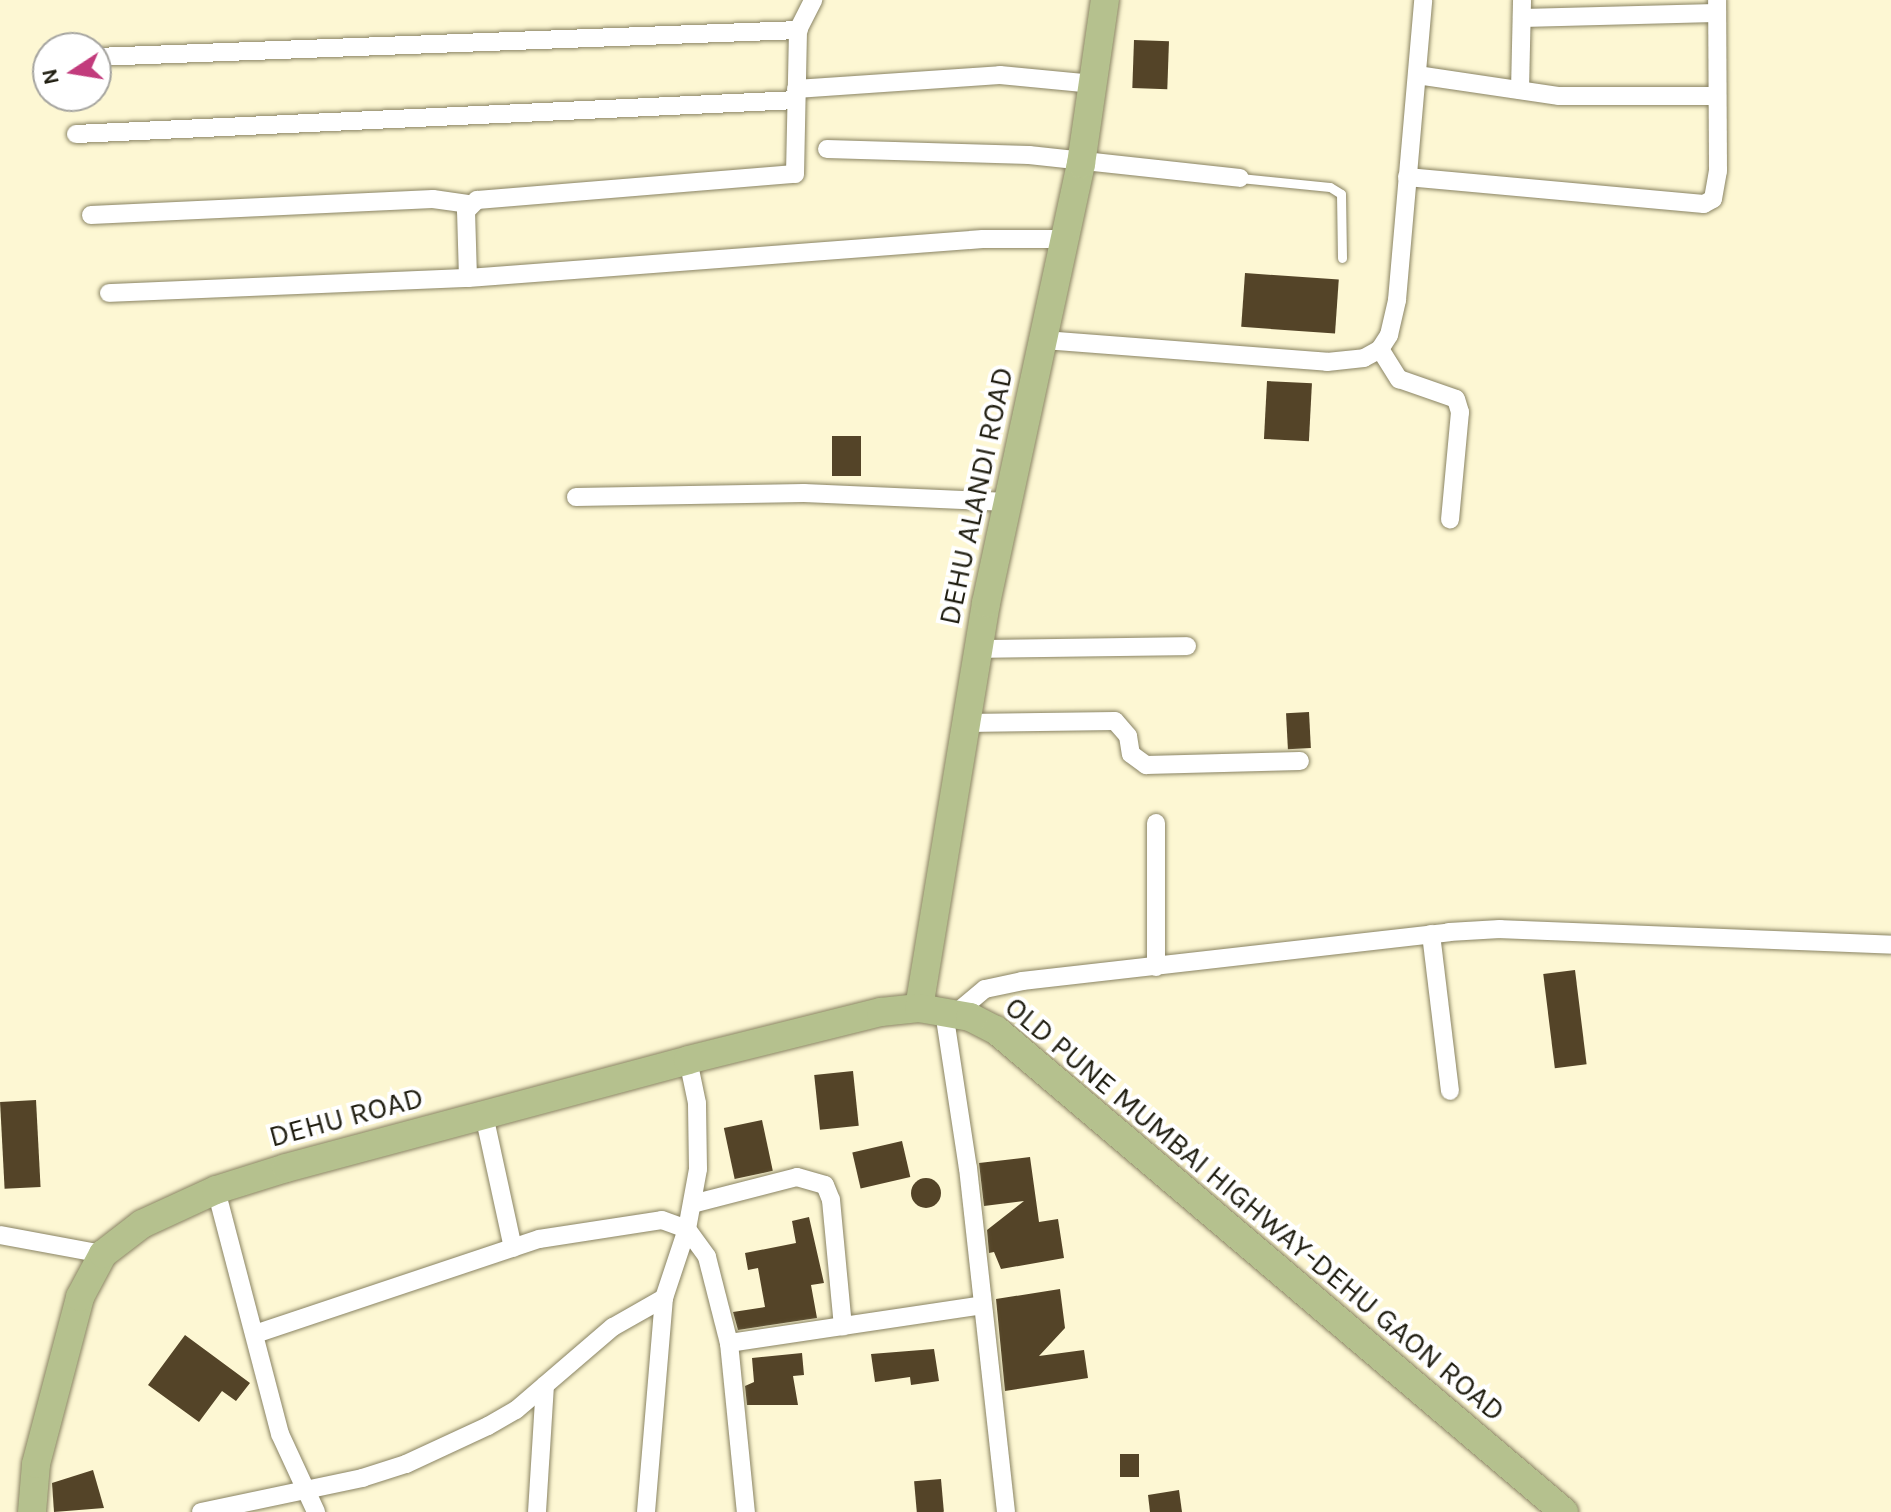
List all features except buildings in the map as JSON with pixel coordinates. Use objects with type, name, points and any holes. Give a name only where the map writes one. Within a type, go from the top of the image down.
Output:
[{"type":"main road","name":"DEHU ALANDI ROAD","points":[[939,1011],[966,723],[978,649],[1081,164],[1105,0]]},
{"type":"main road","name":"OLD PUNE MUMBAI HIGHWAY-DEHU GAON ROAD","points":[[881,1012],[939,1011],[996,1030],[1564,1512]]},
{"type":"main road","name":"DEHU ROAD","points":[[32,1512],[36,1464],[80,1297],[103,1254],[142,1224],[216,1190],[688,1060],[881,1012]]},
{"type":"street","points":[[91,215],[433,199],[468,204],[795,174],[798,30],[813,0]]},
{"type":"street","points":[[1044,340],[1327,362],[1364,358],[1380,349],[1389,335],[1397,300],[1423,0]]},
{"type":"street","points":[[1407,177],[1704,204],[1713,199],[1717,186],[1716,6],[1522,9],[1520,90]]},
{"type":"street","points":[[112,56],[798,30]]},
{"type":"street","points":[[76,134],[796,95],[1000,75],[1094,84]]},
{"type":"street","points":[[1417,75],[1592,98],[1717,96]]},
{"type":"street","points":[[827,149],[1029,155],[1081,164],[1240,178]]},
{"type":"street","points":[[468,204],[468,278]]},
{"type":"street","points":[[109,293],[468,278],[983,239],[1065,239]]},
{"type":"street","points":[[1380,349],[1399,379],[1456,399],[1460,412],[1450,520]]},
{"type":"street","points":[[576,497],[804,493],[1008,502]]},
{"type":"street","points":[[978,649],[1187,646]]},
{"type":"street","points":[[966,723],[1115,721],[1128,736],[1131,754],[1146,765],[1300,761]]},
{"type":"street","points":[[1156,823],[1156,967]]},
{"type":"street","points":[[1006,1512],[982,1305],[939,1011],[1001,985],[1431,934],[1500,929],[1891,945]]},
{"type":"street","points":[[1431,934],[1450,1091]]},
{"type":"street","points":[[646,1512],[664,1298],[687,1229],[700,1132],[688,1060]]},
{"type":"street","points":[[484,1115],[513,1248]]},
{"type":"street","points":[[692,1204],[797,1177],[825,1185],[831,1200],[843,1326]]},
{"type":"street","points":[[216,1190],[280,1434],[316,1512]]},
{"type":"street","points":[[255,1334],[513,1248],[615,1224],[662,1220],[687,1229],[707,1257],[729,1343],[746,1512]]},
{"type":"street","points":[[0,1235],[103,1254]]},
{"type":"street","points":[[201,1512],[406,1464],[488,1426],[545,1385],[613,1327],[664,1298]]},
{"type":"street","points":[[729,1343],[982,1305]]},
{"type":"street","points":[[537,1512],[545,1385]]},
{"type":"lane","points":[[1240,178],[1330,187],[1341,194],[1342,258]]}]
